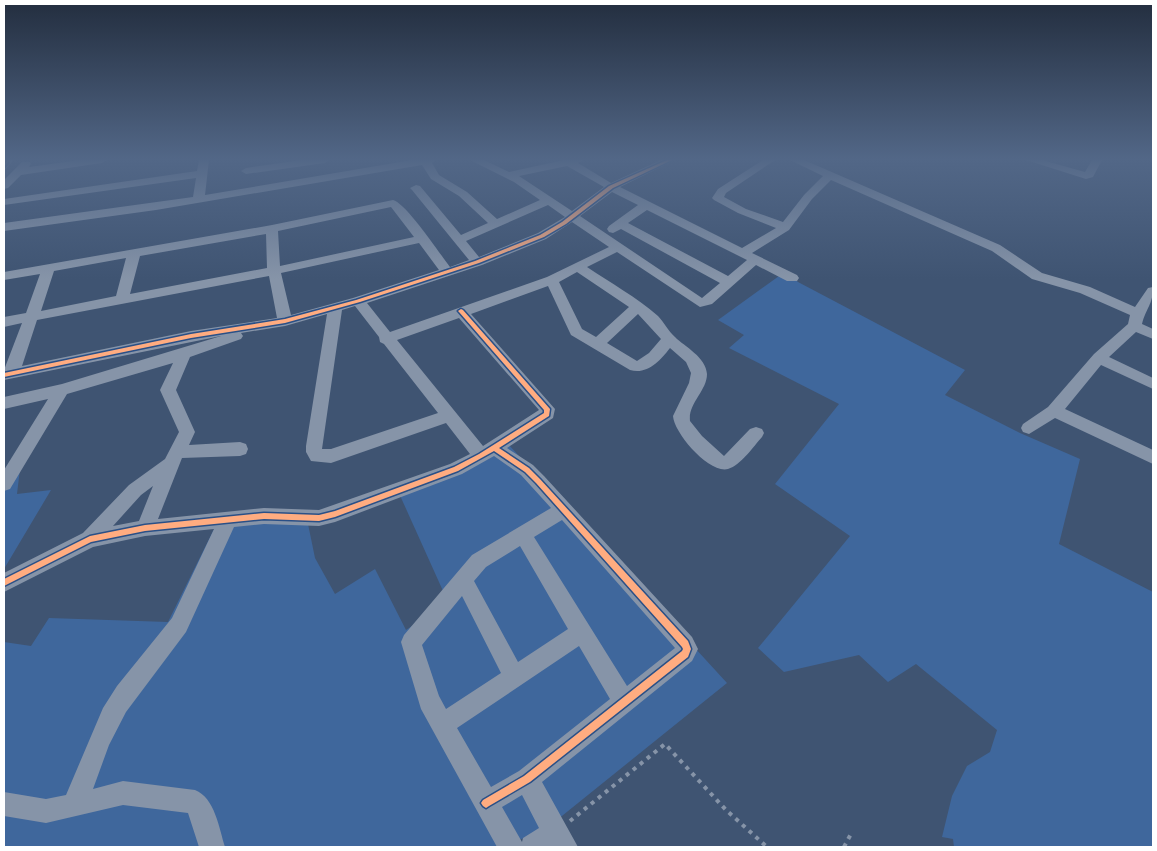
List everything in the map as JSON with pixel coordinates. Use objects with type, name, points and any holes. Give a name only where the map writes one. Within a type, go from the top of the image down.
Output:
[{"type":"street","points":[[4,202],[20,200]]},
{"type":"street","points":[[4,227],[187,200]]},
{"type":"street","points":[[426,200],[477,262]]},
{"type":"street","points":[[469,200],[497,225]]},
{"type":"street","points":[[8,374],[109,352],[285,321],[358,302],[477,262],[542,236],[573,217],[596,200]]},
{"type":"street","points":[[637,200],[744,252],[792,278]]},
{"type":"street","points":[[721,200],[742,211],[785,227]]},
{"type":"street","points":[[744,252],[785,227],[806,200]]},
{"type":"street","points":[[886,200],[996,248],[1037,276],[1085,290],[1136,320],[1153,334]]},
{"type":"street","points":[[459,240],[497,225],[548,201],[700,302],[707,301],[756,259]]},
{"type":"street","points":[[4,276],[272,229],[393,203],[400,209],[420,239],[447,272]]},
{"type":"street","points":[[601,236],[647,204]]},
{"type":"street","points":[[620,224],[730,283]]},
{"type":"street","points":[[272,229],[274,271],[285,321]]},
{"type":"street","points":[[4,322],[274,271],[420,239]]},
{"type":"street","points":[[385,339],[552,280],[618,247]]},
{"type":"street","points":[[122,300],[134,254]]},
{"type":"street","points":[[578,267],[661,326],[668,339],[691,359],[699,374],[698,381],[681,415],[680,422],[711,456],[723,464],[728,462],[756,434]]},
{"type":"street","points":[[8,374],[48,269]]},
{"type":"street","points":[[552,280],[576,332],[596,345],[640,366],[660,350],[668,339]]},
{"type":"street","points":[[1029,428],[1054,411],[1098,358],[1136,320],[1153,290]]},
{"type":"street","points":[[358,302],[385,339],[448,416],[487,452],[527,470],[685,644],[687,649],[685,654],[526,779],[486,803]]},
{"type":"street","points":[[335,308],[314,446],[314,452],[317,456],[331,456],[448,416]]},
{"type":"street","points":[[596,345],[637,308]]},
{"type":"street","points":[[4,583],[90,540],[145,528],[264,516],[320,518],[423,483],[487,452],[513,433],[542,418],[546,414],[547,408],[461,311]]},
{"type":"street","points":[[4,403],[62,390],[184,354],[261,324]]},
{"type":"street","points":[[145,528],[187,432],[168,390],[184,354]]},
{"type":"street","points":[[1098,358],[1153,384]]},
{"type":"street","points":[[4,482],[62,390]]},
{"type":"street","points":[[1054,411],[1153,457]]},
{"type":"street","points":[[90,540],[135,490],[174,458],[240,449]]},
{"type":"street","points":[[511,847],[429,701],[411,642],[479,562],[564,509]]},
{"type":"street","points":[[74,806],[107,723],[119,702],[171,638],[228,520]]},
{"type":"street","points":[[522,535],[624,702]]},
{"type":"street","points":[[463,580],[514,677]]},
{"type":"street","points":[[441,724],[582,632]]},
{"type":"street","points":[[526,779],[560,840],[532,847]]},
{"type":"street","points":[[4,804],[46,811],[74,806],[123,793],[195,802],[201,810],[212,847]]},
{"type":"path","points":[[560,840],[665,744],[726,810],[767,847]]},
{"type":"path","points":[[844,847],[852,832]]},
{"type":"shaded area","points":[[786,271],[798,282],[965,370],[945,395],[1020,433],[1080,459],[1059,544],[1153,592],[1153,847],[954,847],[953,839],[942,837],[952,796],[967,766],[990,752],[997,730],[916,664],[888,682],[859,655],[784,672],[758,648],[850,536],[775,484],[839,404],[729,348],[744,335],[718,320]]},
{"type":"shaded area","points":[[508,444],[727,683],[547,828],[503,847],[4,847],[4,642],[31,646],[49,618],[168,622],[217,523],[308,524],[315,558],[335,594],[375,569],[406,630],[448,602],[398,491]]},
{"type":"shaded area","points":[[20,469],[17,494],[51,490],[4,569],[4,473]]},
{"type":"cycle path","points":[[4,375],[191,336],[285,321],[358,301],[477,262],[542,236],[564,223],[594,200]]},
{"type":"cycle path","points":[[4,583],[90,539],[145,528],[264,516],[319,518],[335,514],[456,469],[481,456],[547,414],[547,409],[461,311]]},
{"type":"cycle path","points":[[486,803],[527,779],[685,654],[687,649],[685,644],[538,481],[527,470],[494,448]]}]
